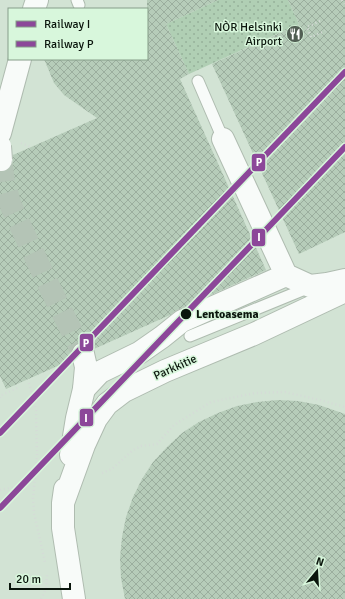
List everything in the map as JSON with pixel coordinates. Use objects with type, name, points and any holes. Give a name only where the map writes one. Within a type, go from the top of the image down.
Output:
[{"type":"street","points":[[0,133],[20,60]]},
{"type":"street","points":[[222,138],[286,275],[310,286],[345,280]]},
{"type":"street","points":[[84,389],[100,372],[139,353],[182,321],[286,275]]},
{"type":"street","name":"Parkkitie","points":[[63,503],[84,445],[96,419],[107,404],[124,391],[165,371],[254,334],[345,291]]},
{"type":"street","points":[[286,318],[315,315],[345,303]]},
{"type":"street","points":[[74,599],[63,528],[63,503],[77,418],[84,389],[86,367],[83,354]]},
{"type":"street","points":[[63,599],[69,565]]},
{"type":"lane","points":[[198,81],[222,138]]},
{"type":"lane","points":[[190,336],[310,286]]},
{"type":"path","points":[[342,0],[344,4]]},
{"type":"path","points":[[320,21],[307,27],[311,37],[325,31]]},
{"type":"path","points":[[29,383],[36,410],[37,456],[33,498],[34,513],[48,575],[46,589],[41,599]]},
{"type":"path","points":[[0,398],[0,396],[19,387]]},
{"type":"path","points":[[102,473],[112,469],[133,450],[141,446],[157,444],[174,425],[211,402],[255,393],[285,392],[345,407]]},
{"type":"path","points":[[0,490],[20,486]]},
{"type":"green space","points":[[218,0],[288,0],[299,24],[189,74],[166,24]]},
{"type":"building","points":[[147,0],[218,0],[166,24],[189,74],[180,79],[266,270],[94,349],[92,345],[87,342],[80,342],[71,350],[71,360],[6,389],[0,376],[0,172],[8,171],[12,166],[13,155],[97,118],[64,95],[54,83],[44,60],[148,60]]},
{"type":"building","points":[[288,0],[345,0],[345,232],[299,254],[212,64],[299,24]]},
{"type":"building","points":[[278,400],[298,401],[319,405],[345,414],[345,599],[125,599],[121,578],[120,558],[126,517],[133,497],[153,462],[182,433],[199,422],[237,406]]},
{"type":"tunnel","points":[[1,160],[4,182],[11,206],[83,354]]},
{"type":"rail line","name":"P","points":[[0,433],[345,72]]},
{"type":"rail line","name":"I","points":[[0,508],[345,147]]},
{"type":"place","name":"NÒR Helsinki Airport","points":[[295,34]]},
{"type":"place","name":"Lentoasema","points":[[186,314]]}]
